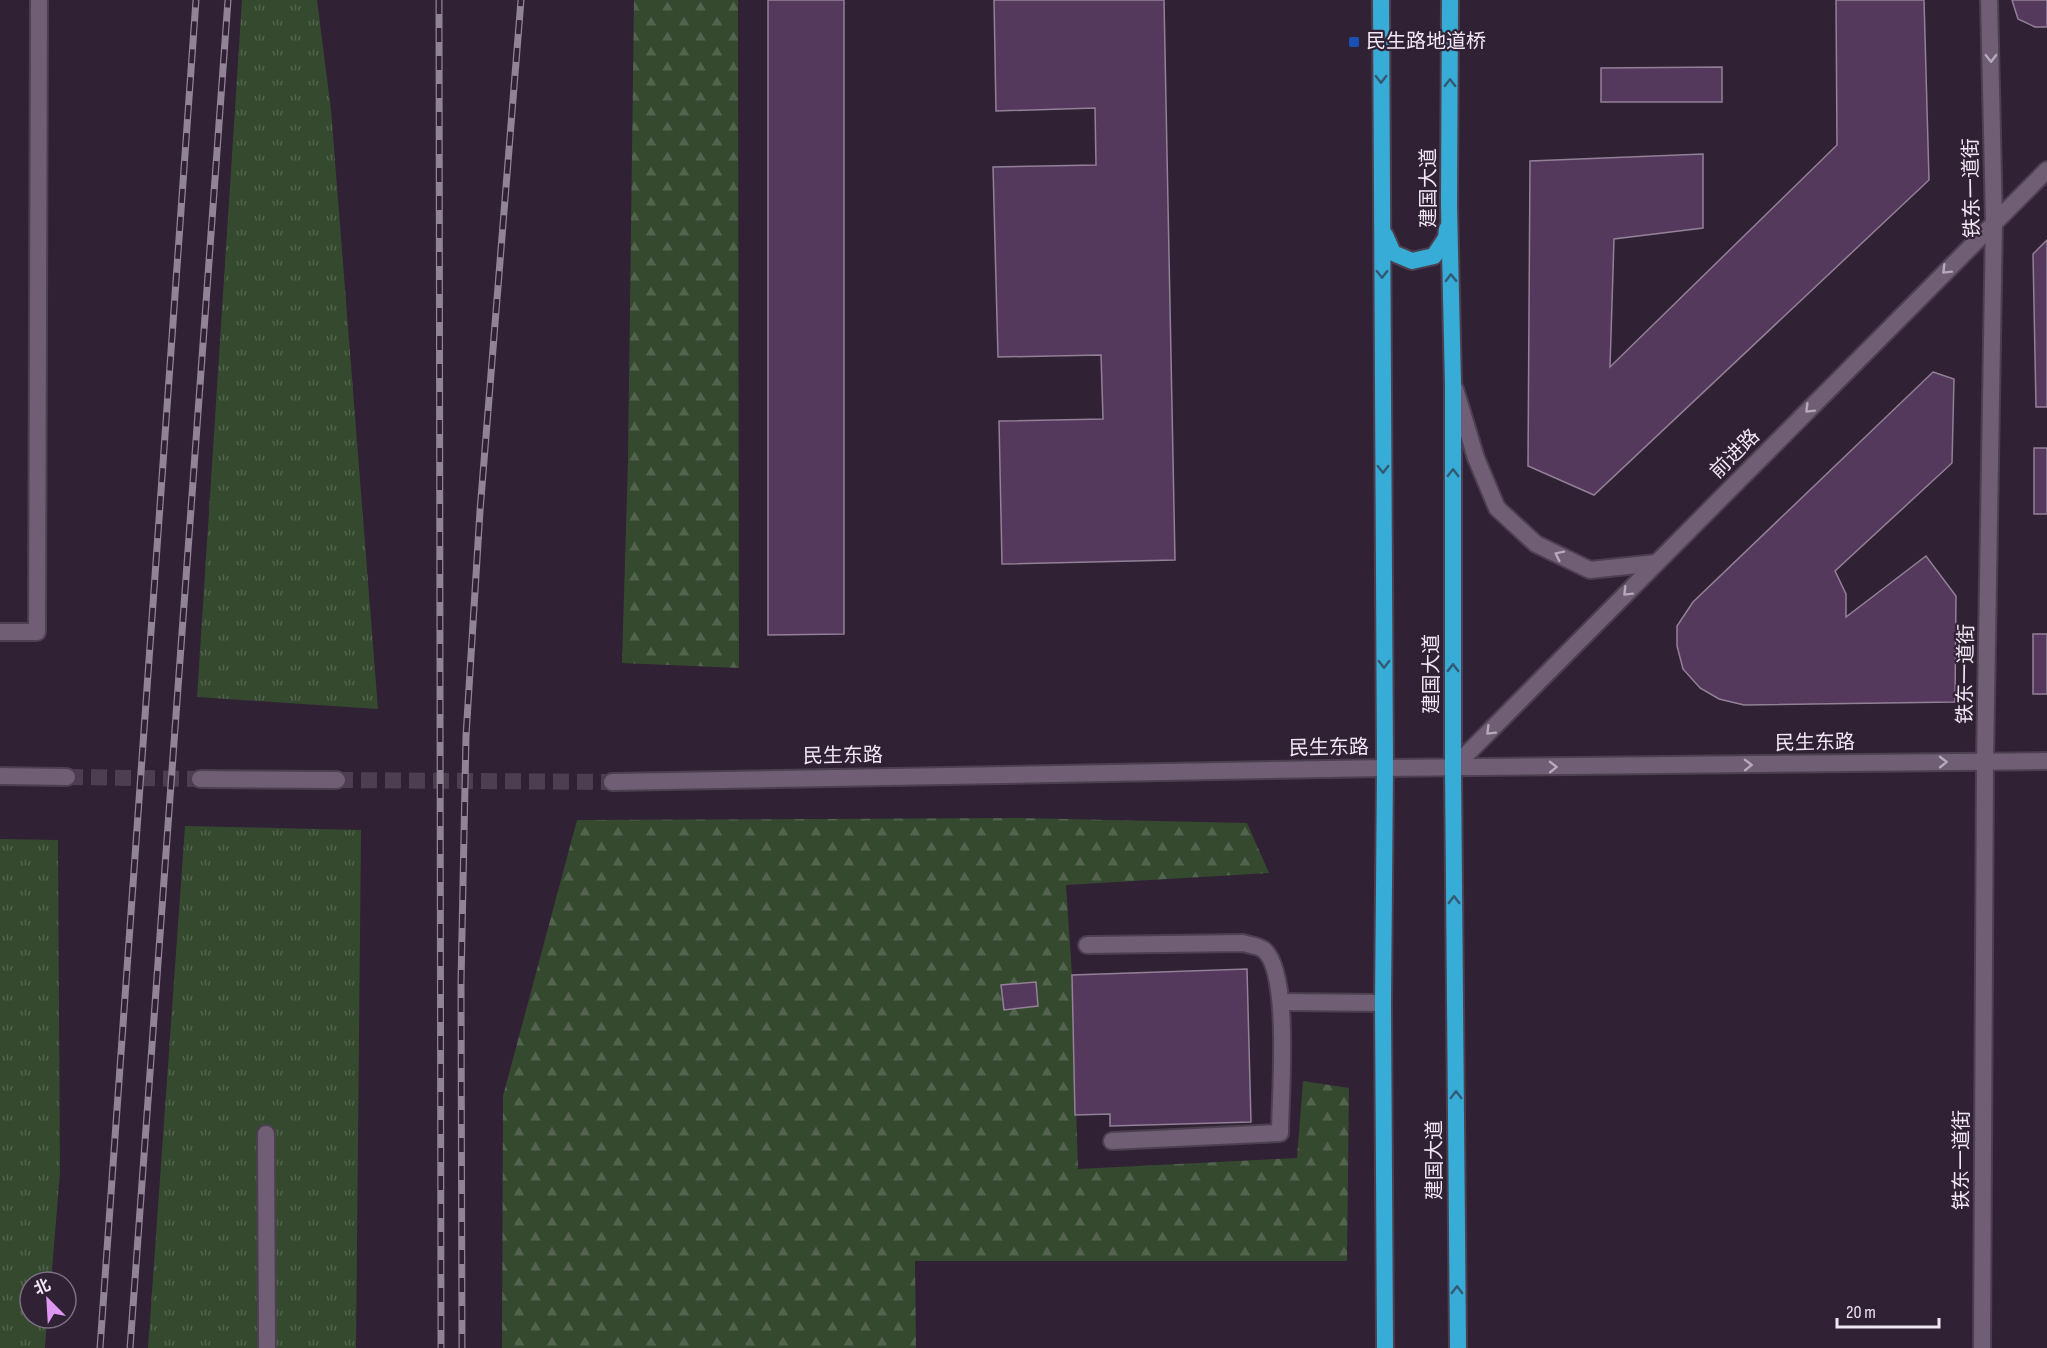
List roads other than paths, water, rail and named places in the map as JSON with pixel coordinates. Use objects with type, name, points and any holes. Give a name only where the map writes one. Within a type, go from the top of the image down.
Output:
[{"type":"highway","points":[[1381,0],[1385,1348]]},
{"type":"highway","name":"建国大道","points":[[1450,0],[1449,206],[1453,385],[1453,768],[1458,1348]]},
{"type":"highway","points":[[1382,216],[1386,240],[1393,253],[1412,261],[1434,256],[1446,238],[1449,206]]},
{"type":"main road","points":[[0,632],[38,632],[39,0]]},
{"type":"main road","name":"铁东一道街","points":[[1982,1348],[1985,762],[1994,221],[1989,0]]},
{"type":"main road","name":"前进路","points":[[1453,768],[2047,170]]},
{"type":"main road","points":[[1453,385],[1476,458],[1497,508],[1536,544],[1590,570],[1656,563]]},
{"type":"main road","name":"民生东路","points":[[612,782],[1385,768],[2047,761]]},
{"type":"main road","points":[[0,776],[67,777]]},
{"type":"main road","points":[[200,779],[337,780]]},
{"type":"main road","points":[[1087,945],[1243,943],[1264,950],[1275,968],[1282,1002],[1280,1133],[1112,1141]]},
{"type":"main road","points":[[1282,1002],[1383,1003]]},
{"type":"main road","points":[[266,1134],[267,1348]]},
{"type":"tunnel","points":[[67,777],[200,779]]},
{"type":"tunnel","points":[[337,780],[612,782]]},
{"type":"railway","points":[[100,1348],[196,0]]},
{"type":"railway","points":[[130,1348],[228,0]]},
{"type":"railway","points":[[439,0],[441,1348]]},
{"type":"railway","points":[[462,1348],[461,983],[466,736],[480,511],[521,0]]},
{"type":"place","name":"民生路地道桥","points":[[1354,42]]}]
